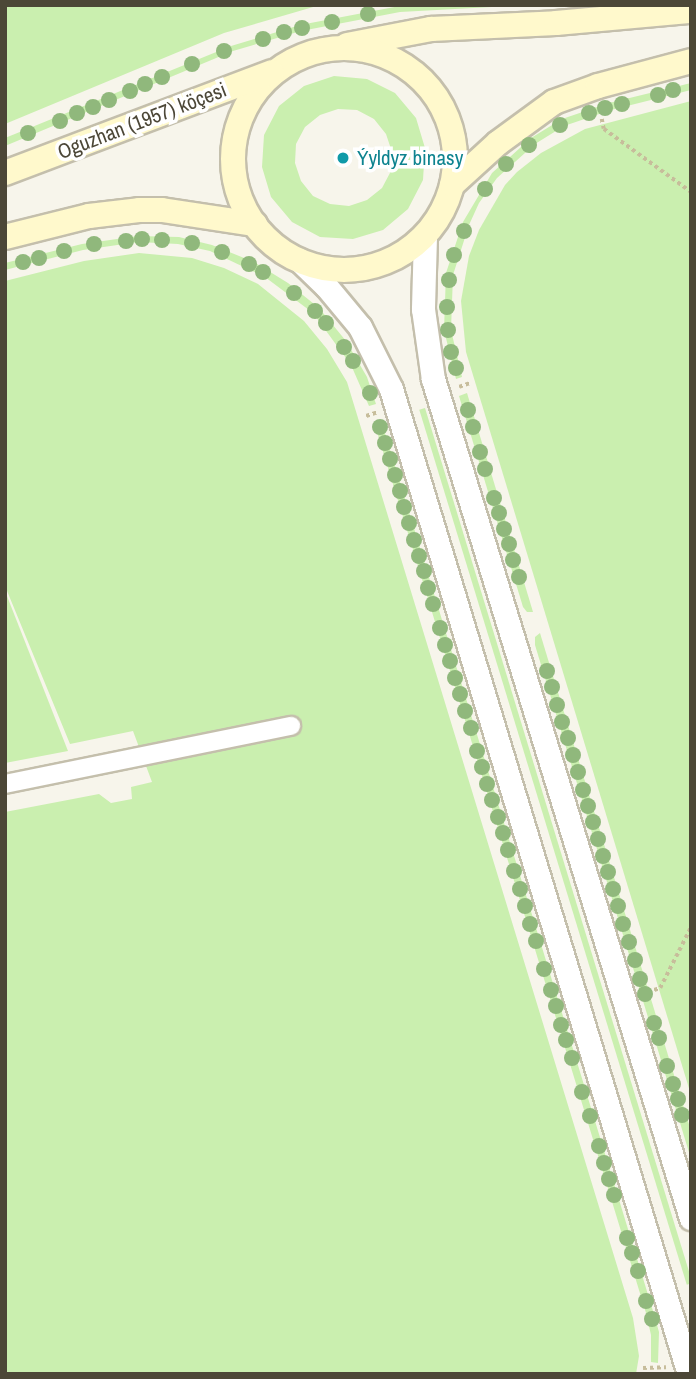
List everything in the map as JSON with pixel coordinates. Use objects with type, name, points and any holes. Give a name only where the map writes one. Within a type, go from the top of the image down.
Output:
[{"type":"main road","name":"Oguzhan (1957) köçesi","points":[[5,173],[279,69],[314,52],[382,36],[431,29],[556,23],[691,11]]},
{"type":"main road","name":"Oguzhan (1957) köçesi","points":[[279,69],[247,106],[233,151],[238,190],[255,224],[275,245],[299,260],[337,270],[366,267],[393,258],[425,236],[441,212],[452,185],[455,157],[451,128],[434,94],[406,67],[371,51],[333,49]]},
{"type":"main road","name":"Oguzhan (1957) köçesi","points":[[452,185],[498,143],[554,102],[598,86],[691,61]]},
{"type":"main road","points":[[5,237],[89,216],[139,210],[162,210],[255,224]]},
{"type":"street","points":[[425,236],[423,309],[433,379],[691,1218]]},
{"type":"street","points":[[299,260],[326,286],[360,327],[391,388],[689,1374]]},
{"type":"street","points":[[5,783],[291,726]]},
{"type":"path","points":[[602,119],[604,129],[691,192]]},
{"type":"path","points":[[654,990],[660,988],[691,927]]},
{"type":"green space","points":[[5,5],[320,5],[224,33],[5,124]]},
{"type":"green space","points":[[405,5],[529,5],[400,12],[301,31],[233,51],[5,146],[5,138],[231,46],[300,25]]},
{"type":"green space","points":[[334,76],[367,79],[395,93],[416,118],[425,148],[423,180],[408,209],[383,230],[353,239],[320,237],[292,222],[271,197],[262,167],[264,135],[279,106],[304,86]],"holes":[[[338,109],[357,110],[374,119],[386,134],[392,152],[391,171],[382,188],[367,200],[349,206],[330,204],[313,196],[301,181],[295,163],[296,144],[305,127],[320,115]]]},
{"type":"green space","points":[[691,83],[691,90],[611,110],[564,126],[535,144],[497,178],[479,203],[469,225],[453,275],[451,330],[462,377],[456,379],[444,330],[446,273],[463,222],[492,173],[531,138],[562,119],[609,103]]},
{"type":"green space","points":[[691,101],[691,1095],[466,352],[461,301],[469,256],[479,230],[505,185],[517,172],[541,153],[585,129]]},
{"type":"green space","points":[[138,236],[179,237],[212,245],[254,262],[288,283],[319,308],[346,341],[367,377],[376,404],[369,406],[351,365],[313,313],[265,277],[210,251],[178,244],[138,242],[83,250],[5,270],[5,263],[82,244]]},
{"type":"green space","points":[[139,253],[192,258],[224,268],[258,284],[304,321],[327,349],[347,382],[633,1318],[639,1356],[636,1374],[5,1374],[5,812],[99,794],[111,803],[132,799],[131,787],[152,782],[133,731],[70,744],[5,586],[5,281],[84,261]]},
{"type":"green space","points":[[467,393],[533,612],[527,612],[523,607],[459,396]]},
{"type":"green space","points":[[425,408],[691,1278],[691,1283],[687,1285],[419,410]]},
{"type":"green space","points":[[381,420],[653,1311],[659,1332],[658,1363],[651,1362],[651,1335],[646,1313],[374,422]]},
{"type":"green space","points":[[5,591],[68,751],[5,763]]},
{"type":"green space","points":[[540,633],[691,1131],[691,1159],[535,645],[535,637]]},
{"type":"place","name":"Ýyldyz binasy","points":[[343,158]]}]
